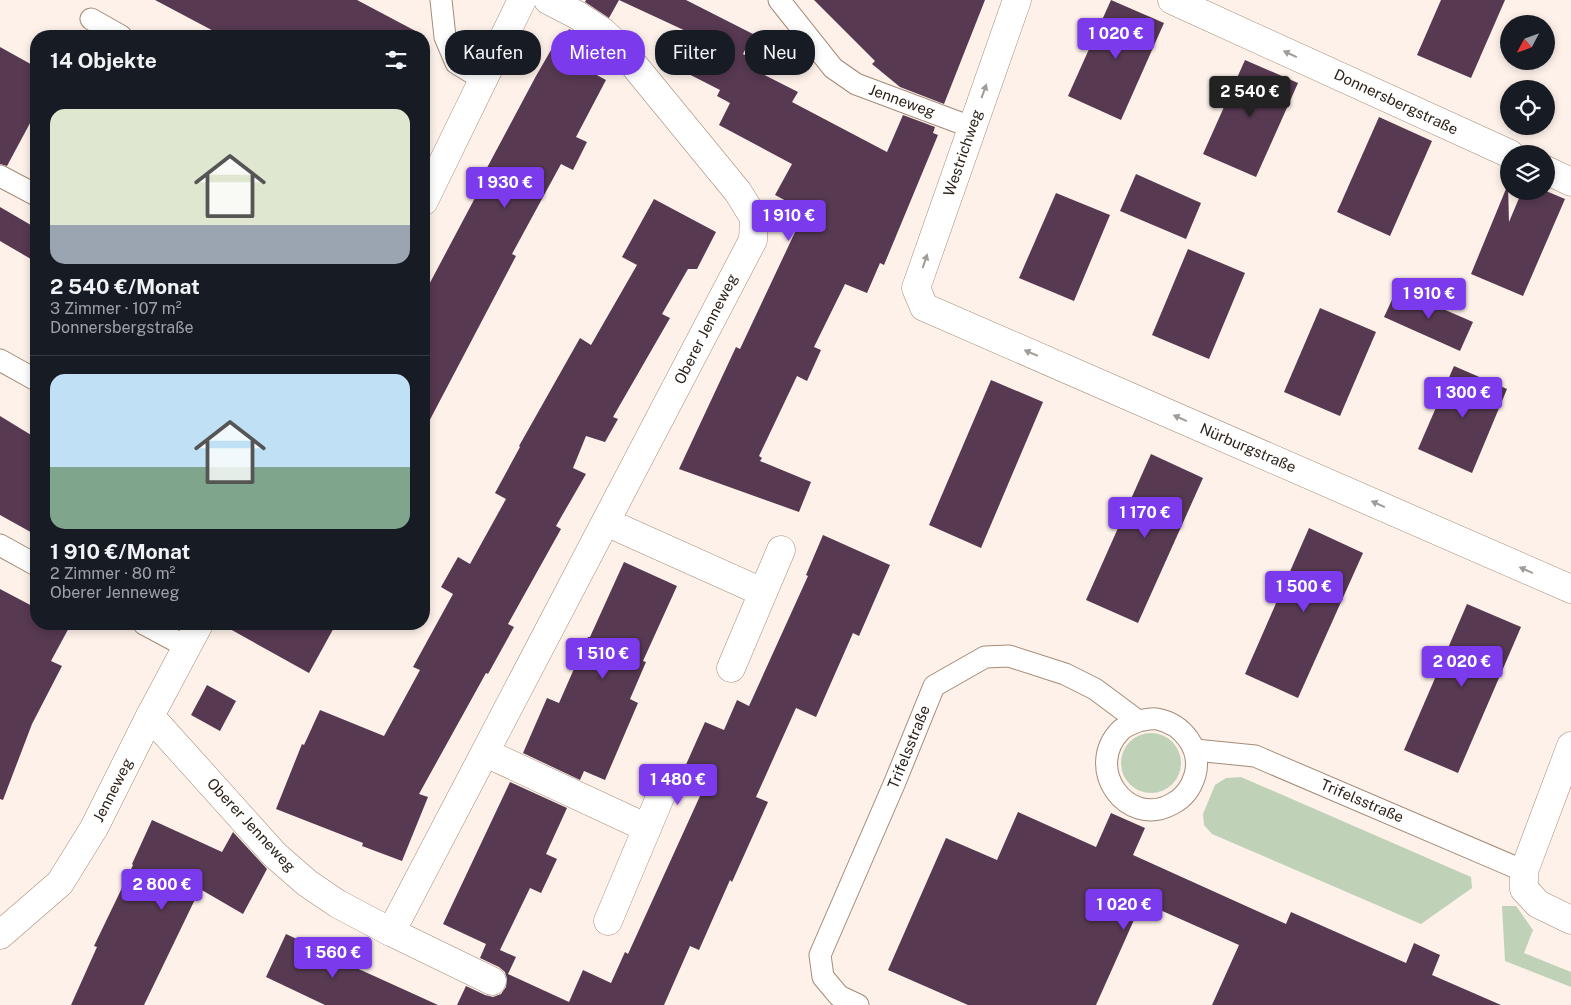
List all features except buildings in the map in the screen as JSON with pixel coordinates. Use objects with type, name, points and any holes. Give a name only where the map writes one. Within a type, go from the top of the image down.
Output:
[{"type":"street","points":[[430,188],[522,0]]},
{"type":"street","name":"Oberer Jenneweg","points":[[391,932],[752,240],[754,218],[738,192],[620,48],[603,32],[577,15],[548,0]]},
{"type":"street","name":"Westrichweg","points":[[924,307],[916,288],[1017,0]]},
{"type":"street","name":"Donnersbergstraße","points":[[1172,0],[1500,149]]},
{"type":"street","points":[[1555,174],[1571,182]]},
{"type":"street","name":"Nürburgstraße","points":[[924,307],[1571,589]]},
{"type":"street","points":[[606,522],[762,592]]},
{"type":"street","points":[[731,668],[781,550]]},
{"type":"street","name":"Jenneweg","points":[[0,935],[60,882],[94,828],[193,635]]},
{"type":"street","name":"Oberer Jenneweg","points":[[150,716],[275,855],[306,883],[338,904],[391,932],[492,981]]},
{"type":"street","points":[[1571,746],[1524,871],[1524,889],[1538,904],[1571,920]]},
{"type":"street","points":[[486,753],[647,828]]},
{"type":"street","points":[[608,921],[666,783]]},
{"type":"lane","points":[[441,0],[445,37],[456,63],[482,79]]},
{"type":"lane","name":"Jenneweg","points":[[779,0],[834,68],[856,84],[972,127]]},
{"type":"lane","points":[[91,19],[110,30]]},
{"type":"lane","points":[[0,176],[30,192]]},
{"type":"lane","points":[[0,360],[30,377]]},
{"type":"lane","points":[[0,545],[30,562]]},
{"type":"lane","points":[[171,630],[193,635]]},
{"type":"lane","name":"Trifelsstraße","points":[[858,1005],[839,996],[823,977],[820,955],[896,782],[934,686],[985,658],[1010,656],[1065,674],[1096,689],[1138,721]]},
{"type":"lane","points":[[1155,719],[1172,724],[1186,735],[1195,750],[1197,768],[1192,785],[1181,799],[1165,808],[1147,810],[1130,805],[1116,794],[1108,778],[1106,760],[1111,743],[1122,729],[1138,721],[1155,719]]},
{"type":"lane","name":"Trifelsstraße","points":[[1195,750],[1255,756],[1524,871]]},
{"type":"green space","points":[[1151,733],[1168,738],[1176,746],[1181,763],[1176,780],[1168,788],[1151,793],[1134,788],[1126,780],[1121,763],[1126,746],[1134,738]]},
{"type":"green space","points":[[1241,777],[1471,877],[1472,888],[1421,924],[1212,834],[1204,825],[1203,814],[1215,785],[1226,778]]},
{"type":"green space","points":[[1502,906],[1516,906],[1533,930],[1524,953],[1571,972],[1571,987],[1505,961]]}]
